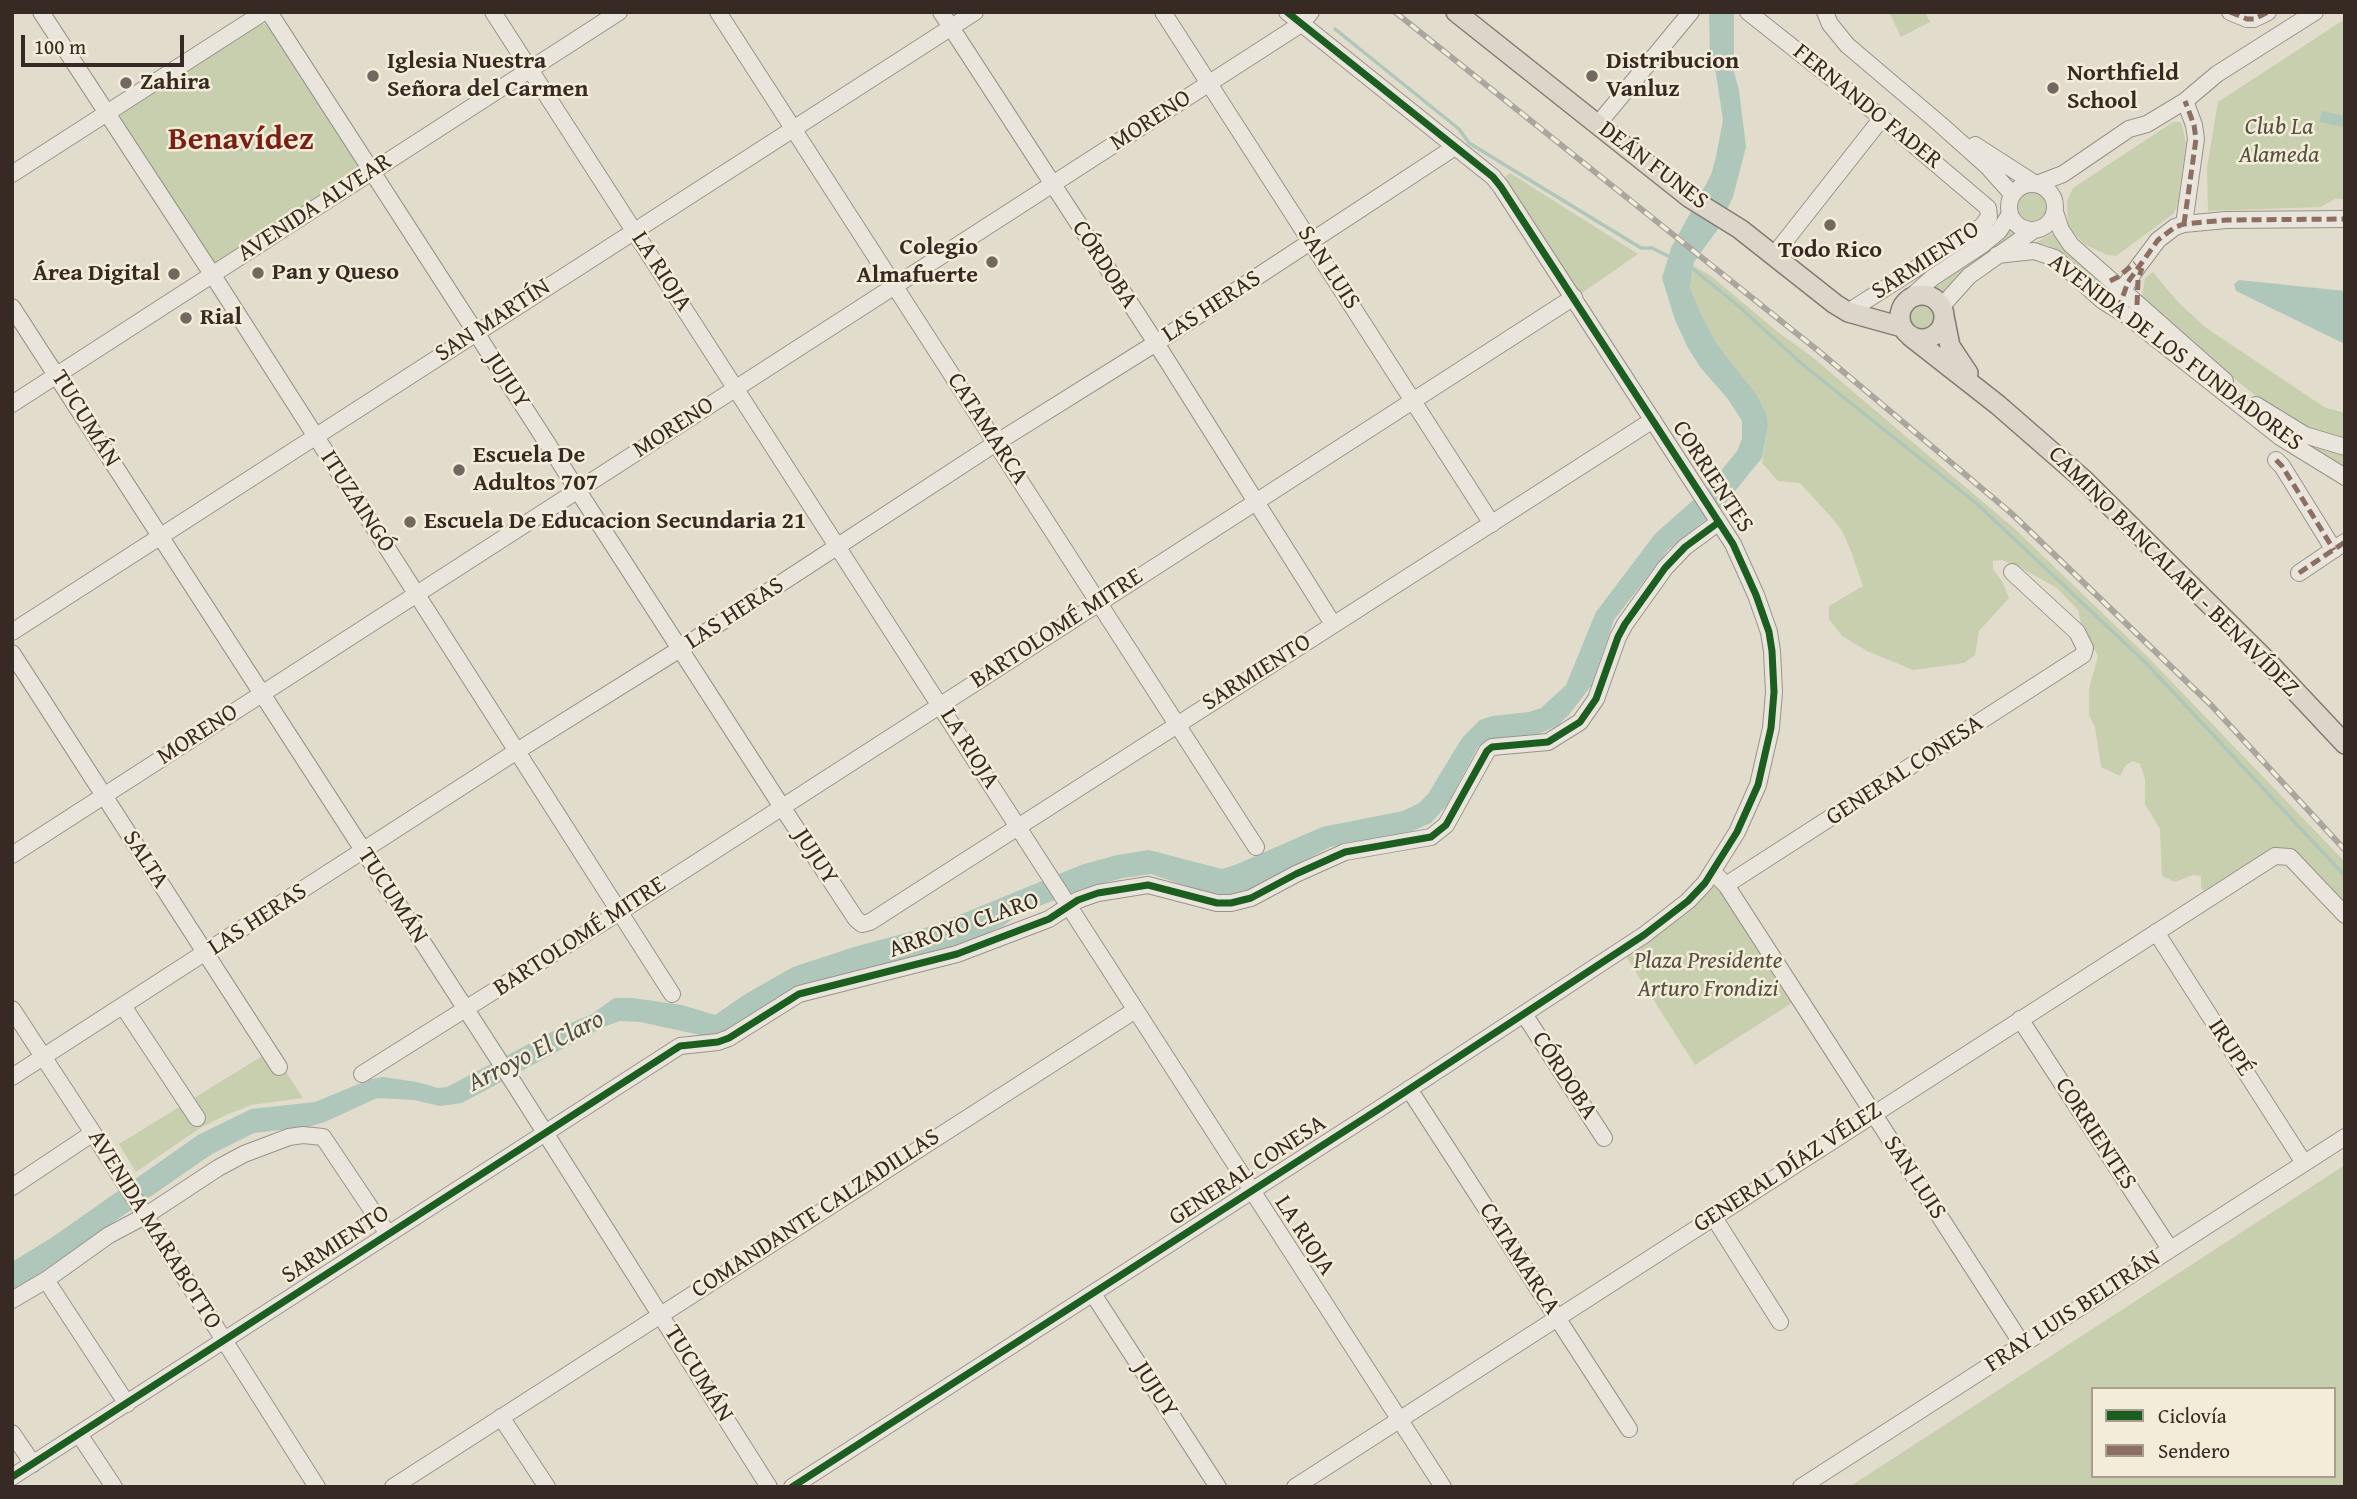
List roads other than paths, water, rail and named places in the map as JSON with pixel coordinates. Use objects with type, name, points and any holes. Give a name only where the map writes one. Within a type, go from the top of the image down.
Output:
[{"type":"main road","name":"DEÁN FUNES","points":[[1458,13],[1690,198],[1729,222],[1835,304],[1851,313],[1906,331]]},
{"type":"main road","points":[[1851,313],[1881,316],[1893,312],[1906,301],[1924,294],[1937,300],[1943,311],[1943,323],[1936,334],[1923,339],[1906,331],[1900,312],[1906,301]]},
{"type":"main road","name":"CAMINO BANCALARI - BENAVÍDEZ","points":[[1943,311],[1947,338],[1955,356],[1998,405]]},
{"type":"main road","name":"CAMINO BANCALARI - BENAVÍDEZ","points":[[1906,331],[1998,405],[2084,480],[2268,662],[2345,744]]},
{"type":"street","name":"ITUZAINGÓ","points":[[41,12],[212,274],[672,994]]},
{"type":"street","points":[[12,174],[267,12]]},
{"type":"street","name":"JUJUY","points":[[267,12],[853,916],[862,924]]},
{"type":"street","name":"LA RIOJA","points":[[493,12],[1443,1487]]},
{"type":"street","name":"AVENIDA ALVEAR","points":[[12,404],[619,12]]},
{"type":"street","name":"CATAMARCA","points":[[718,12],[1256,847]]},
{"type":"street","name":"CÓRDOBA","points":[[941,12],[1156,343],[1333,624]]},
{"type":"street","name":"SAN MARTÍN","points":[[12,632],[975,12]]},
{"type":"street","name":"SAN LUIS","points":[[1163,12],[1492,524]]},
{"type":"street","name":"CORRIENTES","points":[[1287,12],[1306,18],[1502,187],[1695,485],[1744,567],[1769,632],[1774,692],[1772,728],[1758,785],[1737,832],[1713,872]]},
{"type":"street","points":[[1598,124],[1690,12]]},
{"type":"street","name":"FERNANDO FADER","points":[[1748,12],[1985,203]]},
{"type":"street","points":[[1825,12],[1830,24],[1847,45],[1987,166],[2012,194]]},
{"type":"street","points":[[2230,12],[2254,19],[2268,12]]},
{"type":"street","points":[[1906,301],[1933,278],[1999,231],[2010,214],[2012,194],[2022,186],[2063,174],[2129,129],[2147,124],[2185,101],[2217,74],[2315,12]]},
{"type":"street","name":"MORENO","points":[[12,855],[1052,186],[1306,18]]},
{"type":"street","points":[[2184,224],[2196,139],[2185,101]]},
{"type":"street","points":[[1774,256],[1882,118]]},
{"type":"street","points":[[1940,124],[2048,190],[2055,206]]},
{"type":"street","points":[[1943,311],[1969,276],[2034,230],[2045,226],[2062,186],[2067,181],[2135,139],[2147,124]]},
{"type":"street","name":"LAS HERAS","points":[[12,1077],[996,443],[1156,343],[1455,147]]},
{"type":"street","name":"SARMIENTO","points":[[1851,313],[1982,226],[1989,212],[1985,203]]},
{"type":"street","name":"AVENIDA DE LOS FUNDADORES","points":[[2055,206],[2066,239],[2110,281],[2230,385],[2264,411],[2305,435],[2345,447]]},
{"type":"street","points":[[2010,214],[2019,226],[2034,230]]},
{"type":"street","points":[[2118,310],[2128,282],[2147,255],[2167,232],[2184,224],[2226,220],[2345,219]]},
{"type":"street","name":"AVENIDA DE LOS FUNDADORES","points":[[1997,255],[2034,251],[2048,254],[2103,301],[2280,437],[2345,477]]},
{"type":"street","points":[[2110,281],[2147,255]]},
{"type":"street","points":[[2137,305],[2138,280],[2147,255]]},
{"type":"street","name":"BARTOLOMÉ MITRE","points":[[362,1074],[618,913],[1574,297]]},
{"type":"street","name":"TUCUMÁN","points":[[12,307],[545,1132],[769,1487]]},
{"type":"street","name":"SARMIENTO","points":[[862,924],[870,922],[1653,420]]},
{"type":"street","points":[[2276,460],[2283,466],[2339,546],[2299,573]]},
{"type":"street","name":"ARROYO CLARO","points":[[680,1046],[718,1042],[729,1038],[799,994],[957,954],[1049,919],[1067,904],[1098,892],[1148,885],[1217,903],[1231,903],[1251,898],[1345,852],[1422,839],[1439,832],[1446,825],[1487,751],[1492,747],[1548,742],[1580,722],[1596,699],[1625,624],[1665,568],[1717,520]]},
{"type":"street","name":"GENERAL CONESA","points":[[1726,885],[2083,655],[2085,648],[2077,632],[2012,572]]},
{"type":"street","name":"SALTA","points":[[12,653],[279,1067]]},
{"type":"street","name":"GENERAL DÍAZ VÉLEZ","points":[[1296,1487],[2275,856],[2290,857],[2345,915]]},
{"type":"street","name":"SAN LUIS","points":[[1713,872],[1726,885],[2022,1344]]},
{"type":"street","name":"GENERAL CONESA","points":[[792,1487],[1644,935],[1688,901],[1713,872]]},
{"type":"street","name":"IRUPÉ","points":[[2157,932],[2304,1163]]},
{"type":"street","points":[[123,1006],[197,1118]]},
{"type":"street","name":"AVENIDA MARABOTTO","points":[[12,1009],[317,1487]]},
{"type":"street","name":"COMANDANTE CALZADILLAS","points":[[393,1487],[1134,1011]]},
{"type":"street","name":"CÓRDOBA","points":[[1524,1014],[1604,1138]]},
{"type":"street","name":"CORRIENTES","points":[[2020,1019],[2170,1249]]},
{"type":"street","name":"SARMIENTO","points":[[12,1477],[680,1046]]},
{"type":"street","name":"CATAMARCA","points":[[1409,1089],[1629,1429]]},
{"type":"street","points":[[12,1187],[93,1133]]},
{"type":"street","points":[[12,1300],[46,1280],[143,1213],[218,1168],[244,1154],[303,1135],[323,1138],[388,1234]]},
{"type":"street","name":"FRAY LUIS BELTRÁN","points":[[1801,1487],[2345,1137]]},
{"type":"street","points":[[1713,1216],[1780,1322]]},
{"type":"street","points":[[46,1280],[127,1404]]},
{"type":"street","name":"JUJUY","points":[[1093,1294],[1218,1487]]},
{"type":"street","points":[[501,1417],[547,1487]]},
{"type":"street","points":[[12,1433],[33,1464]]},
{"type":"street","points":[[79,1434],[114,1487]]},
{"type":"water","name":"Arroyo El Claro","points":[[1709,12],[1734,12],[1734,72],[1746,147],[1733,197],[1718,229],[1694,262],[1690,288],[1717,344],[1757,395],[1767,415],[1768,425],[1762,458],[1723,506],[1668,550],[1614,620],[1591,686],[1568,716],[1558,725],[1539,734],[1489,739],[1483,743],[1478,747],[1447,805],[1431,823],[1410,832],[1330,847],[1245,892],[1233,895],[1207,893],[1151,874],[1081,889],[1018,915],[1003,926],[963,944],[890,963],[714,1038],[640,1022],[620,1021],[603,1027],[462,1103],[440,1106],[414,1100],[377,1098],[308,1127],[254,1133],[212,1154],[12,1290],[12,1262],[51,1238],[198,1135],[251,1109],[315,1102],[371,1079],[383,1077],[438,1088],[447,1087],[561,1027],[592,1014],[614,998],[682,1005],[715,1015],[793,967],[935,925],[1081,865],[1149,850],[1222,869],[1322,827],[1403,811],[1419,803],[1428,794],[1462,738],[1480,720],[1541,708],[1566,685],[1596,612],[1655,534],[1709,486],[1737,451],[1742,439],[1742,421],[1688,348],[1675,320],[1662,278],[1671,248],[1711,175],[1723,120],[1710,53]]},
{"type":"water","points":[[2322,111],[2345,116],[2345,127],[2319,122]]},
{"type":"water","points":[[241,133],[247,136],[250,142],[247,148],[241,151],[235,148],[232,142],[235,136]]},
{"type":"water","points":[[2239,280],[2345,291],[2345,344],[2236,291],[2234,284]]},
{"type":"waterway","points":[[1335,29],[1459,129],[1469,143],[1641,248],[1652,248],[1668,256]]},
{"type":"waterway","points":[[1693,269],[1802,364],[1976,503],[2145,662],[2345,876]]},
{"type":"railway","points":[[1395,12],[1821,353],[2011,513],[2211,705],[2345,850]]},
{"type":"place","name":"Iglesia Nuestra Señora del Carmen","points":[[373,76]]},
{"type":"place","name":"Distribucion Vanluz","points":[[1592,76]]},
{"type":"place","name":"Zahira","points":[[126,83]]},
{"type":"place","name":"Northfield School","points":[[2053,88]]},
{"type":"place","name":"Todo Rico","points":[[1830,225]]},
{"type":"place","name":"Colegio Almafuerte","points":[[992,262]]},
{"type":"place","name":"Pan y Queso","points":[[258,273]]},
{"type":"place","name":"Área Digital","points":[[174,274]]},
{"type":"place","name":"Rial","points":[[186,318]]},
{"type":"place","name":"Escuela De Adultos 707","points":[[459,470]]},
{"type":"place","name":"Escuela De Educacion Secundaria 21","points":[[410,522]]},
{"type":"district","name":"Benavídez","points":[[241,141]]},
{"type":"park label","name":"Club La Alameda","points":[[2279,142]]},
{"type":"park label","name":"Plaza Presidente Arturo Frondizi","points":[[1708,976]]}]
